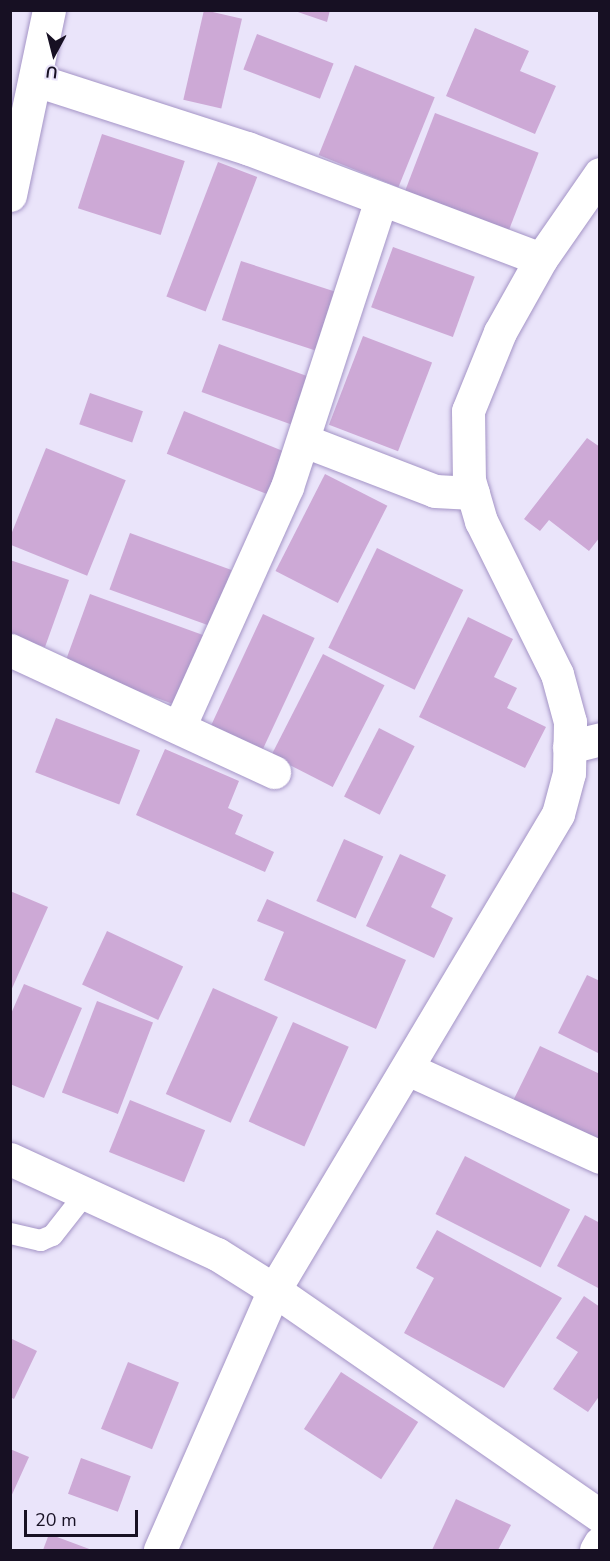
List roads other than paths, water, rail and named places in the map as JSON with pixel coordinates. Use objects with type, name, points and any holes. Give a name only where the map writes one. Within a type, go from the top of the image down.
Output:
[{"type":"street","points":[[10,195],[50,10]]},
{"type":"street","points":[[36,80],[152,114],[541,259]]},
{"type":"street","points":[[160,1551],[274,1290],[410,1070],[542,848],[558,814],[584,743],[570,722],[557,674],[481,521],[473,493],[468,411],[479,373],[541,259],[600,174]]},
{"type":"street","points":[[180,725],[238,604],[304,441],[381,200]]},
{"type":"street","points":[[304,441],[435,491],[473,493]]},
{"type":"street","points":[[10,650],[180,725],[274,772]]},
{"type":"street","points":[[410,1070],[600,1157]]},
{"type":"street","points":[[10,1159],[217,1254],[274,1290],[600,1516]]},
{"type":"street","points":[[596,1551],[600,1543]]},
{"type":"lane","points":[[10,1233],[40,1240],[52,1235],[85,1193]]}]
